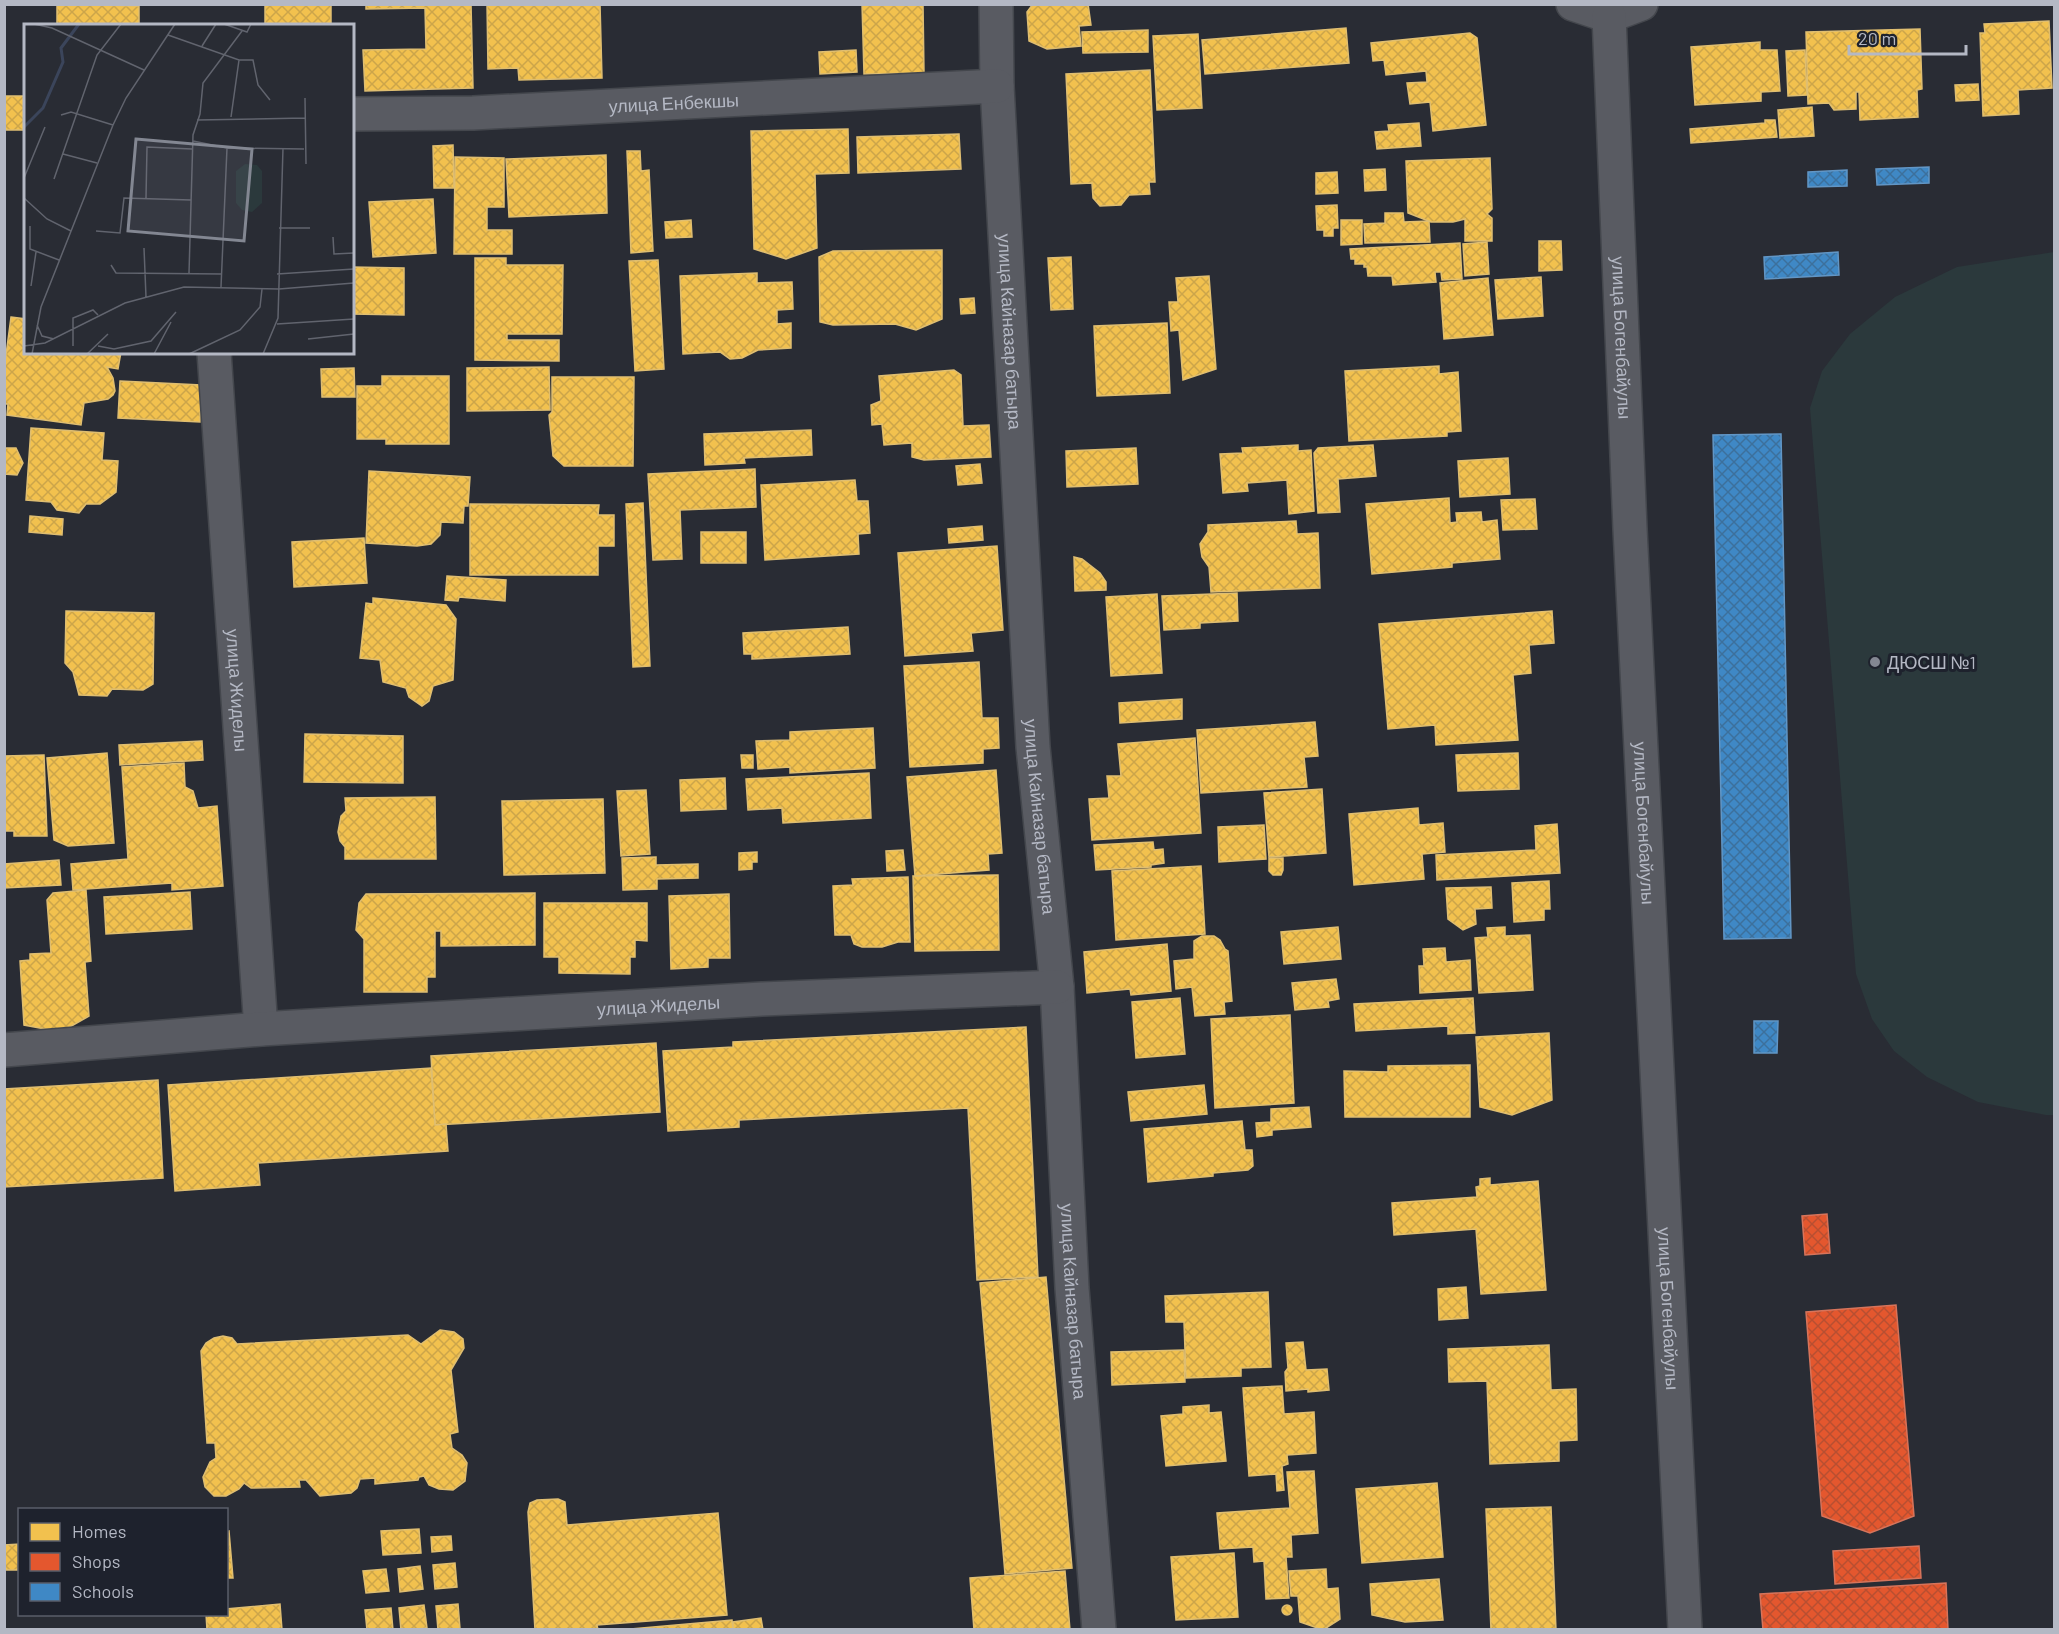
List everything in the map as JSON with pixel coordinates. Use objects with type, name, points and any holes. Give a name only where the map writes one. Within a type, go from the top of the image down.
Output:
[{"type":"street","name":"улица Кайназар батыра","points":[[996,4],[997,86],[1033,747],[1056,987],[1072,1288],[1099,1629]]},
{"type":"street","points":[[1573,4],[1609,16],[1641,4]]},
{"type":"street","name":"улица Богенбайулы","points":[[1609,16],[1630,541],[1685,1629]]},
{"type":"street","name":"улица Енбекшы","points":[[354,114],[473,113],[997,86]]},
{"type":"street","name":"улица Жиделы","points":[[214,354],[261,1029]]},
{"type":"street","name":"улица Жиделы","points":[[4,1050],[261,1029],[762,999],[1056,987]]},
{"type":"shaded area","points":[[2054,252],[2054,1115],[2046,1115],[1978,1102],[1927,1077],[1894,1051],[1872,1019],[1856,974],[1810,408],[1822,371],[1850,334],[1895,297],[1957,267]]},
{"type":"building: Homes","points":[[57,4],[139,6],[139,24],[57,24]]},
{"type":"building: Homes","points":[[265,4],[331,4],[331,24],[265,24]]},
{"type":"building: Homes","points":[[366,4],[471,4],[473,88],[365,91],[363,50],[426,49],[425,8],[366,9]]},
{"type":"building: Homes","points":[[487,4],[600,4],[602,78],[519,80],[518,68],[488,69]]},
{"type":"building: Homes","points":[[862,4],[923,4],[924,73],[864,74]]},
{"type":"building: Homes","points":[[1033,4],[1088,4],[1091,25],[1079,26],[1081,46],[1047,49],[1029,41],[1027,12]]},
{"type":"building: Homes","points":[[2049,21],[2052,88],[2018,90],[2019,114],[1983,116],[1980,33],[1985,33],[1984,24]]},
{"type":"building: Homes","points":[[1346,28],[1349,63],[1205,74],[1202,40]]},
{"type":"building: Homes","points":[[1920,29],[1922,89],[1917,90],[1918,117],[1860,120],[1859,92],[1856,92],[1856,109],[1834,110],[1829,103],[1808,104],[1806,32]]},
{"type":"building: Homes","points":[[1148,30],[1148,52],[1083,53],[1082,32]]},
{"type":"building: Homes","points":[[1470,33],[1477,38],[1486,125],[1433,131],[1430,102],[1410,104],[1407,83],[1427,82],[1426,71],[1386,75],[1384,60],[1373,61],[1371,43]]},
{"type":"building: Homes","points":[[1198,34],[1202,108],[1157,110],[1153,36]]},
{"type":"building: Homes","points":[[1760,42],[1760,50],[1777,50],[1780,91],[1761,92],[1761,101],[1695,105],[1691,47]]},
{"type":"building: Homes","points":[[856,50],[857,72],[820,74],[819,52]]},
{"type":"building: Homes","points":[[1805,50],[1807,95],[1788,96],[1786,51]]},
{"type":"building: Homes","points":[[1150,70],[1155,182],[1149,182],[1150,194],[1129,195],[1121,205],[1100,206],[1093,198],[1092,183],[1071,184],[1066,74]]},
{"type":"building: Homes","points":[[1978,84],[1979,100],[1956,101],[1955,85]]},
{"type":"building: Homes","points":[[4,96],[24,96],[24,130],[4,130]]},
{"type":"building: Homes","points":[[1812,107],[1814,136],[1780,138],[1778,110]]},
{"type":"building: Homes","points":[[1765,120],[1775,120],[1777,137],[1691,143],[1690,129],[1765,123]]},
{"type":"building: Homes","points":[[1419,123],[1421,146],[1377,149],[1375,132],[1389,131],[1388,125]]},
{"type":"building: Homes","points":[[848,129],[849,173],[815,174],[817,248],[786,259],[754,249],[751,131]]},
{"type":"building: Homes","points":[[959,134],[961,169],[858,173],[857,137]]},
{"type":"building: Homes","points":[[453,145],[454,188],[434,188],[433,146]]},
{"type":"building: Homes","points":[[627,151],[640,151],[641,171],[649,170],[653,251],[631,253]]},
{"type":"building: Homes","points":[[606,155],[607,213],[509,217],[506,159]]},
{"type":"building: Homes","points":[[455,157],[504,158],[504,207],[487,207],[487,230],[512,230],[512,254],[454,254]]},
{"type":"building: Homes","points":[[1490,158],[1492,209],[1487,214],[1492,218],[1492,241],[1465,241],[1465,219],[1453,222],[1431,222],[1408,213],[1406,161]]},
{"type":"building: Homes","points":[[1385,169],[1386,190],[1365,191],[1364,170]]},
{"type":"building: Homes","points":[[1337,172],[1338,193],[1316,194],[1316,173]]},
{"type":"building: Homes","points":[[433,199],[436,253],[373,257],[369,202]]},
{"type":"building: Homes","points":[[1337,205],[1338,228],[1333,228],[1333,236],[1324,236],[1324,230],[1317,230],[1316,206]]},
{"type":"building: Homes","points":[[1385,213],[1403,213],[1404,222],[1429,221],[1430,242],[1365,243],[1364,224],[1385,223]]},
{"type":"building: Homes","points":[[691,220],[692,237],[666,238],[665,222]]},
{"type":"building: Homes","points":[[1341,220],[1362,220],[1362,244],[1341,245]]},
{"type":"building: Homes","points":[[1539,241],[1561,241],[1562,270],[1539,271]]},
{"type":"building: Homes","points":[[1487,242],[1489,274],[1465,276],[1463,244]]},
{"type":"building: Homes","points":[[1460,243],[1462,279],[1442,280],[1441,272],[1435,272],[1436,282],[1393,285],[1392,276],[1368,276],[1367,267],[1364,267],[1364,264],[1355,264],[1355,259],[1351,259],[1350,249]]},
{"type":"building: Homes","points":[[942,250],[942,319],[916,330],[895,324],[833,325],[820,322],[819,257],[833,251]]},
{"type":"building: Homes","points":[[1071,257],[1073,309],[1051,310],[1048,258]]},
{"type":"building: Homes","points":[[475,258],[506,258],[506,265],[563,265],[562,334],[507,334],[507,340],[559,340],[559,361],[475,360]]},
{"type":"building: Homes","points":[[658,260],[664,369],[635,371],[629,261]]},
{"type":"building: Homes","points":[[354,267],[404,268],[404,315],[354,314]]},
{"type":"building: Homes","points":[[757,273],[757,283],[792,282],[793,309],[777,310],[777,324],[791,323],[791,348],[758,350],[742,358],[730,359],[720,352],[683,354],[680,276]]},
{"type":"building: Homes","points":[[1209,276],[1216,369],[1183,380],[1179,330],[1171,331],[1169,302],[1178,302],[1176,278]]},
{"type":"building: Homes","points":[[1541,277],[1543,316],[1498,319],[1495,280]]},
{"type":"building: Homes","points":[[1488,278],[1493,335],[1444,339],[1440,283]]},
{"type":"building: Homes","points":[[974,298],[975,313],[961,314],[960,299]]},
{"type":"building: Homes","points":[[11,317],[24,319],[24,354],[121,354],[118,369],[107,367],[113,378],[115,391],[113,395],[108,399],[84,403],[81,425],[7,415],[8,404],[4,404],[4,370]]},
{"type":"building: Homes","points":[[1167,323],[1170,393],[1097,396],[1094,326]]},
{"type":"building: Homes","points":[[1439,366],[1439,374],[1458,372],[1461,431],[1447,432],[1447,436],[1349,441],[1345,371]]},
{"type":"building: Homes","points":[[549,367],[550,410],[467,411],[467,368]]},
{"type":"building: Homes","points":[[354,368],[355,397],[322,397],[321,369]]},
{"type":"building: Homes","points":[[954,370],[961,375],[963,426],[989,425],[991,457],[924,460],[912,457],[912,443],[884,445],[882,424],[872,425],[871,405],[881,401],[879,376]]},
{"type":"building: Homes","points":[[382,376],[449,376],[449,444],[386,444],[386,439],[357,439],[357,386],[382,386]]},
{"type":"building: Homes","points":[[552,377],[634,377],[633,466],[564,466],[553,456],[549,415],[552,412]]},
{"type":"building: Homes","points":[[120,381],[201,385],[200,422],[118,418]]},
{"type":"building: Homes","points":[[31,428],[104,433],[102,460],[118,461],[116,492],[100,504],[86,504],[79,513],[57,510],[51,502],[26,500]]},
{"type":"building: Homes","points":[[811,430],[812,455],[744,458],[745,463],[705,465],[704,434]]},
{"type":"building: Homes","points":[[1298,445],[1298,451],[1311,450],[1314,511],[1289,514],[1287,480],[1247,483],[1248,491],[1223,493],[1220,454],[1243,453],[1242,448]]},
{"type":"building: Homes","points":[[1373,445],[1376,476],[1338,479],[1340,512],[1318,513],[1314,453],[1318,448]]},
{"type":"building: Homes","points":[[4,448],[16,448],[23,463],[17,475],[4,474]]},
{"type":"building: Homes","points":[[1136,448],[1138,484],[1067,487],[1066,451]]},
{"type":"building: Homes","points":[[1508,458],[1510,494],[1460,497],[1458,461]]},
{"type":"building: Homes","points":[[980,464],[982,483],[958,485],[956,466]]},
{"type":"building: Homes","points":[[755,469],[756,507],[680,510],[682,559],[653,560],[648,474]]},
{"type":"building: Homes","points":[[369,471],[470,477],[468,506],[464,506],[463,523],[441,522],[440,535],[431,544],[417,546],[366,543]]},
{"type":"building: Homes","points":[[855,480],[857,501],[868,501],[870,533],[858,534],[859,554],[765,560],[761,485]]},
{"type":"building: Homes","points":[[1449,498],[1450,523],[1457,522],[1456,513],[1481,512],[1482,522],[1497,520],[1500,559],[1452,563],[1452,567],[1372,574],[1366,504]]},
{"type":"building: Homes","points":[[1535,499],[1537,529],[1503,530],[1501,500]]},
{"type":"building: Homes","points":[[643,503],[650,666],[633,667],[626,504]]},
{"type":"building: Homes","points":[[470,504],[599,505],[598,515],[614,515],[614,546],[598,546],[598,575],[470,575]]},
{"type":"building: Homes","points":[[30,516],[63,519],[62,535],[29,532]]},
{"type":"building: Homes","points":[[1296,521],[1297,534],[1318,533],[1320,588],[1211,592],[1209,567],[1202,557],[1200,544],[1208,532],[1208,525]]},
{"type":"building: Homes","points":[[982,526],[983,540],[949,543],[948,529]]},
{"type":"building: Homes","points":[[701,532],[746,532],[746,563],[701,563]]},
{"type":"building: Homes","points":[[364,538],[367,583],[294,587],[292,542]]},
{"type":"building: Homes","points":[[997,546],[1003,630],[971,633],[973,651],[905,656],[898,553]]},
{"type":"building: Homes","points":[[1074,557],[1082,559],[1100,573],[1106,582],[1106,590],[1075,591]]},
{"type":"building: Homes","points":[[447,576],[506,580],[505,601],[459,597],[458,601],[445,600]]},
{"type":"building: Homes","points":[[1237,593],[1238,621],[1200,623],[1200,628],[1164,630],[1162,596]]},
{"type":"building: Homes","points":[[1157,594],[1162,673],[1111,676],[1106,597]]},
{"type":"building: Homes","points":[[373,598],[446,605],[456,619],[453,680],[433,686],[429,701],[422,706],[409,697],[406,688],[383,682],[380,660],[360,658],[366,603],[373,604]]},
{"type":"building: Homes","points":[[66,611],[154,613],[153,684],[143,690],[112,689],[107,696],[79,695],[73,672],[65,663]]},
{"type":"building: Homes","points":[[1552,611],[1554,643],[1529,645],[1531,673],[1513,675],[1518,740],[1436,745],[1435,725],[1388,729],[1379,624]]},
{"type":"building: Homes","points":[[848,627],[850,654],[752,659],[752,654],[744,654],[743,633]]},
{"type":"building: Homes","points":[[979,662],[982,718],[998,718],[999,748],[983,749],[983,763],[910,767],[904,666]]},
{"type":"building: Homes","points":[[1182,699],[1182,719],[1120,723],[1119,703]]},
{"type":"building: Homes","points":[[1315,722],[1318,756],[1304,757],[1307,787],[1201,793],[1197,730]]},
{"type":"building: Homes","points":[[873,728],[875,768],[790,773],[790,767],[758,769],[756,741],[790,740],[790,732]]},
{"type":"building: Homes","points":[[305,734],[403,736],[403,783],[304,782]]},
{"type":"building: Homes","points":[[1195,738],[1201,833],[1092,840],[1089,799],[1109,798],[1107,776],[1121,776],[1118,744]]},
{"type":"building: Homes","points":[[202,741],[203,760],[120,765],[119,745]]},
{"type":"building: Homes","points":[[107,753],[114,843],[68,846],[54,840],[47,758]]},
{"type":"building: Homes","points":[[1518,753],[1519,789],[1458,791],[1456,755]]},
{"type":"building: Homes","points":[[44,755],[47,836],[14,836],[14,831],[4,831],[4,756]]},
{"type":"building: Homes","points":[[741,755],[753,755],[753,768],[742,768]]},
{"type":"building: Homes","points":[[184,763],[185,787],[193,791],[198,808],[217,806],[223,886],[172,890],[172,883],[73,890],[71,864],[128,859],[122,767]]},
{"type":"building: Homes","points":[[996,770],[1002,853],[988,854],[989,870],[915,876],[907,777]]},
{"type":"building: Homes","points":[[869,773],[871,818],[783,823],[782,808],[748,810],[746,779]]},
{"type":"building: Homes","points":[[725,778],[726,809],[681,811],[680,780]]},
{"type":"building: Homes","points":[[1322,789],[1326,853],[1269,857],[1264,793]]},
{"type":"building: Homes","points":[[646,790],[650,854],[621,856],[617,791]]},
{"type":"building: Homes","points":[[435,797],[436,859],[345,859],[345,847],[340,841],[338,832],[341,816],[346,811],[345,798]]},
{"type":"building: Homes","points":[[603,799],[605,873],[504,875],[502,801]]},
{"type":"building: Homes","points":[[1418,808],[1419,825],[1443,823],[1445,852],[1422,854],[1424,879],[1354,885],[1349,814]]},
{"type":"building: Homes","points":[[1557,824],[1560,873],[1437,880],[1436,855],[1536,850],[1535,826]]},
{"type":"building: Homes","points":[[1264,825],[1266,859],[1219,862],[1218,827]]},
{"type":"building: Homes","points":[[1153,842],[1154,850],[1163,849],[1164,863],[1151,865],[1151,867],[1096,870],[1094,845]]},
{"type":"building: Homes","points":[[903,850],[905,870],[887,871],[886,851]]},
{"type":"building: Homes","points":[[757,852],[757,862],[752,862],[752,869],[739,870],[739,853]]},
{"type":"building: Homes","points":[[656,857],[656,865],[698,864],[698,878],[657,879],[657,889],[623,890],[622,858]]},
{"type":"building: Homes","points":[[1269,858],[1283,858],[1281,875],[1273,875],[1269,871]]},
{"type":"building: Homes","points":[[59,860],[61,885],[4,888],[4,864]]},
{"type":"building: Homes","points":[[1201,866],[1205,934],[1116,940],[1112,871]]},
{"type":"building: Homes","points":[[998,875],[999,950],[915,951],[913,876]]},
{"type":"building: Homes","points":[[908,877],[910,942],[898,942],[882,947],[862,947],[854,944],[851,935],[835,935],[833,886],[853,885],[852,879]]},
{"type":"building: Homes","points":[[1549,881],[1550,909],[1544,909],[1544,920],[1514,922],[1512,883]]},
{"type":"building: Homes","points":[[1491,887],[1492,908],[1475,909],[1476,924],[1463,930],[1448,919],[1446,888]]},
{"type":"building: Homes","points":[[86,890],[91,961],[85,962],[89,1016],[61,1032],[24,1025],[20,961],[30,960],[30,954],[51,953],[47,900],[53,893]]},
{"type":"building: Homes","points":[[190,892],[192,929],[106,934],[104,897]]},
{"type":"building: Homes","points":[[535,893],[535,945],[441,946],[441,931],[435,931],[435,977],[427,977],[427,992],[364,992],[364,939],[356,930],[359,903],[366,894]]},
{"type":"building: Homes","points":[[729,894],[730,958],[708,958],[708,967],[671,969],[669,896]]},
{"type":"building: Homes","points":[[544,903],[647,903],[647,941],[635,940],[635,957],[630,957],[630,974],[559,973],[559,957],[544,957]]},
{"type":"building: Homes","points":[[1338,927],[1341,959],[1284,964],[1281,932]]},
{"type":"building: Homes","points":[[1505,927],[1505,936],[1530,935],[1533,990],[1479,993],[1475,938],[1488,937],[1487,928]]},
{"type":"building: Homes","points":[[1202,936],[1214,936],[1228,951],[1232,1001],[1224,1002],[1225,1014],[1195,1016],[1192,987],[1176,989],[1174,961],[1194,959],[1194,941]]},
{"type":"building: Homes","points":[[1167,944],[1171,991],[1131,995],[1130,989],[1087,993],[1084,952]]},
{"type":"building: Homes","points":[[1445,948],[1446,962],[1470,960],[1471,990],[1420,993],[1419,966],[1424,966],[1423,949]]},
{"type":"building: Homes","points":[[1336,979],[1339,999],[1328,1001],[1329,1007],[1295,1010],[1292,983]]},
{"type":"building: Homes","points":[[1180,998],[1185,1054],[1136,1058],[1132,1002]]},
{"type":"building: Homes","points":[[1473,998],[1475,1033],[1448,1034],[1448,1026],[1356,1031],[1354,1004]]},
{"type":"building: Homes","points":[[1290,1015],[1294,1103],[1215,1108],[1211,1019]]},
{"type":"building: Homes","points":[[1026,1027],[1038,1277],[977,1280],[968,1108],[739,1120],[739,1127],[668,1131],[663,1051],[733,1047],[733,1042]]},
{"type":"building: Homes","points":[[1549,1033],[1552,1100],[1512,1115],[1480,1107],[1476,1037]]},
{"type":"building: Homes","points":[[656,1043],[660,1112],[435,1125],[431,1056]]},
{"type":"building: Homes","points":[[1470,1065],[1470,1117],[1345,1117],[1344,1071],[1388,1072],[1388,1066]]},
{"type":"building: Homes","points":[[431,1068],[435,1125],[446,1124],[448,1151],[258,1163],[260,1185],[175,1191],[168,1085]]},
{"type":"building: Homes","points":[[158,1080],[163,1178],[4,1187],[4,1089]]},
{"type":"building: Homes","points":[[1204,1085],[1207,1114],[1131,1121],[1128,1092]]},
{"type":"building: Homes","points":[[1309,1107],[1311,1127],[1272,1130],[1272,1135],[1257,1137],[1256,1123],[1271,1122],[1271,1109]]},
{"type":"building: Homes","points":[[1242,1121],[1245,1150],[1252,1150],[1253,1166],[1248,1170],[1148,1182],[1144,1129]]},
{"type":"building: Homes","points":[[1490,1178],[1490,1185],[1538,1181],[1546,1290],[1481,1294],[1476,1229],[1394,1235],[1392,1203],[1477,1197],[1476,1187],[1480,1186],[1480,1179]]},
{"type":"building: Homes","points":[[1046,1277],[1072,1568],[1005,1574],[980,1283]]},
{"type":"building: Homes","points":[[1466,1287],[1468,1318],[1439,1320],[1438,1289]]},
{"type":"building: Homes","points":[[1268,1292],[1271,1367],[1241,1368],[1241,1376],[1186,1378],[1184,1322],[1166,1322],[1165,1296]]},
{"type":"building: Homes","points":[[440,1330],[454,1332],[463,1339],[464,1348],[451,1370],[458,1432],[450,1434],[452,1448],[462,1455],[467,1463],[465,1481],[453,1490],[439,1489],[429,1485],[424,1476],[419,1477],[418,1480],[375,1484],[375,1478],[360,1479],[357,1488],[351,1493],[320,1496],[306,1480],[299,1480],[300,1487],[251,1488],[244,1483],[239,1489],[226,1496],[214,1496],[205,1487],[203,1477],[210,1462],[216,1458],[215,1443],[207,1443],[201,1351],[206,1343],[223,1336],[232,1338],[237,1344],[408,1335],[421,1344]]},
{"type":"building: Homes","points":[[1303,1342],[1306,1370],[1327,1369],[1329,1390],[1286,1391],[1285,1372],[1288,1368],[1286,1343]]},
{"type":"building: Homes","points":[[1549,1345],[1551,1390],[1576,1389],[1577,1440],[1559,1441],[1559,1461],[1490,1464],[1487,1381],[1449,1382],[1448,1349]]},
{"type":"building: Homes","points":[[1184,1350],[1185,1382],[1112,1385],[1111,1352]]},
{"type":"building: Homes","points":[[1282,1386],[1284,1414],[1314,1412],[1316,1453],[1287,1455],[1288,1464],[1282,1466],[1284,1490],[1277,1491],[1276,1474],[1249,1476],[1243,1388]]},
{"type":"building: Homes","points":[[1209,1405],[1209,1413],[1221,1412],[1226,1461],[1166,1466],[1161,1416],[1183,1414],[1183,1407]]},
{"type":"building: Homes","points":[[1314,1471],[1318,1533],[1291,1535],[1292,1557],[1286,1557],[1289,1598],[1266,1599],[1264,1561],[1254,1562],[1253,1547],[1220,1549],[1217,1513],[1290,1508],[1287,1472]]},
{"type":"building: Homes","points":[[1437,1483],[1443,1557],[1362,1563],[1356,1489]]},
{"type":"building: Homes","points":[[558,1499],[565,1502],[567,1525],[718,1513],[727,1615],[597,1625],[598,1630],[535,1630],[528,1512],[530,1503],[537,1500]]},
{"type":"building: Homes","points":[[1551,1507],[1556,1630],[1491,1630],[1486,1509]]},
{"type":"building: Homes","points":[[419,1529],[421,1553],[383,1555],[381,1531]]},
{"type":"building: Homes","points":[[229,1531],[233,1578],[228,1578]]},
{"type":"building: Homes","points":[[451,1536],[452,1550],[432,1552],[431,1537]]},
{"type":"building: Homes","points":[[18,1544],[18,1570],[4,1570],[4,1545]]},
{"type":"building: Homes","points":[[1234,1553],[1238,1617],[1176,1620],[1171,1557]]},
{"type":"building: Homes","points":[[455,1563],[457,1587],[435,1589],[433,1565]]},
{"type":"building: Homes","points":[[420,1566],[423,1589],[400,1592],[398,1569]]},
{"type":"building: Homes","points":[[386,1569],[389,1591],[366,1593],[363,1571]]},
{"type":"building: Homes","points":[[1326,1569],[1327,1589],[1338,1588],[1340,1619],[1323,1630],[1300,1622],[1298,1596],[1291,1596],[1289,1571]]},
{"type":"building: Homes","points":[[1065,1571],[1070,1630],[974,1630],[970,1578]]},
{"type":"building: Homes","points":[[1439,1579],[1443,1620],[1405,1622],[1372,1615],[1370,1584]]},
{"type":"building: Homes","points":[[280,1604],[282,1630],[207,1630],[206,1616],[228,1616],[228,1609]]},
{"type":"building: Homes","points":[[458,1604],[460,1629],[438,1630],[436,1606]]},
{"type":"building: Homes","points":[[424,1605],[427,1628],[401,1630],[399,1608]]},
{"type":"building: Homes","points":[[1287,1605],[1292,1610],[1287,1615],[1282,1610]]},
{"type":"building: Homes","points":[[391,1608],[393,1630],[367,1630],[365,1610]]},
{"type":"building: Homes","points":[[761,1618],[763,1630],[733,1630],[733,1622]]},
{"type":"building: Homes","points":[[732,1620],[733,1630],[619,1630]]},
{"type":"building: Shops","points":[[1827,1214],[1830,1253],[1805,1255],[1802,1216]]},
{"type":"building: Shops","points":[[1896,1305],[1914,1516],[1870,1533],[1822,1516],[1806,1312]]},
{"type":"building: Shops","points":[[1919,1546],[1921,1578],[1835,1584],[1833,1551]]},
{"type":"building: Shops","points":[[1946,1583],[1948,1630],[1763,1630],[1760,1594]]},
{"type":"building: Schools","points":[[1929,167],[1929,183],[1877,185],[1876,169]]},
{"type":"building: Schools","points":[[1847,170],[1847,186],[1808,187],[1808,172]]},
{"type":"building: Schools","points":[[1838,252],[1839,275],[1765,279],[1764,257]]},
{"type":"building: Schools","points":[[1781,434],[1791,938],[1724,939],[1713,435]]},
{"type":"building: Schools","points":[[1754,1021],[1778,1021],[1777,1053],[1754,1053]]},
{"type":"place","name":"ДЮСШ №1","points":[[1875,662]]}]
